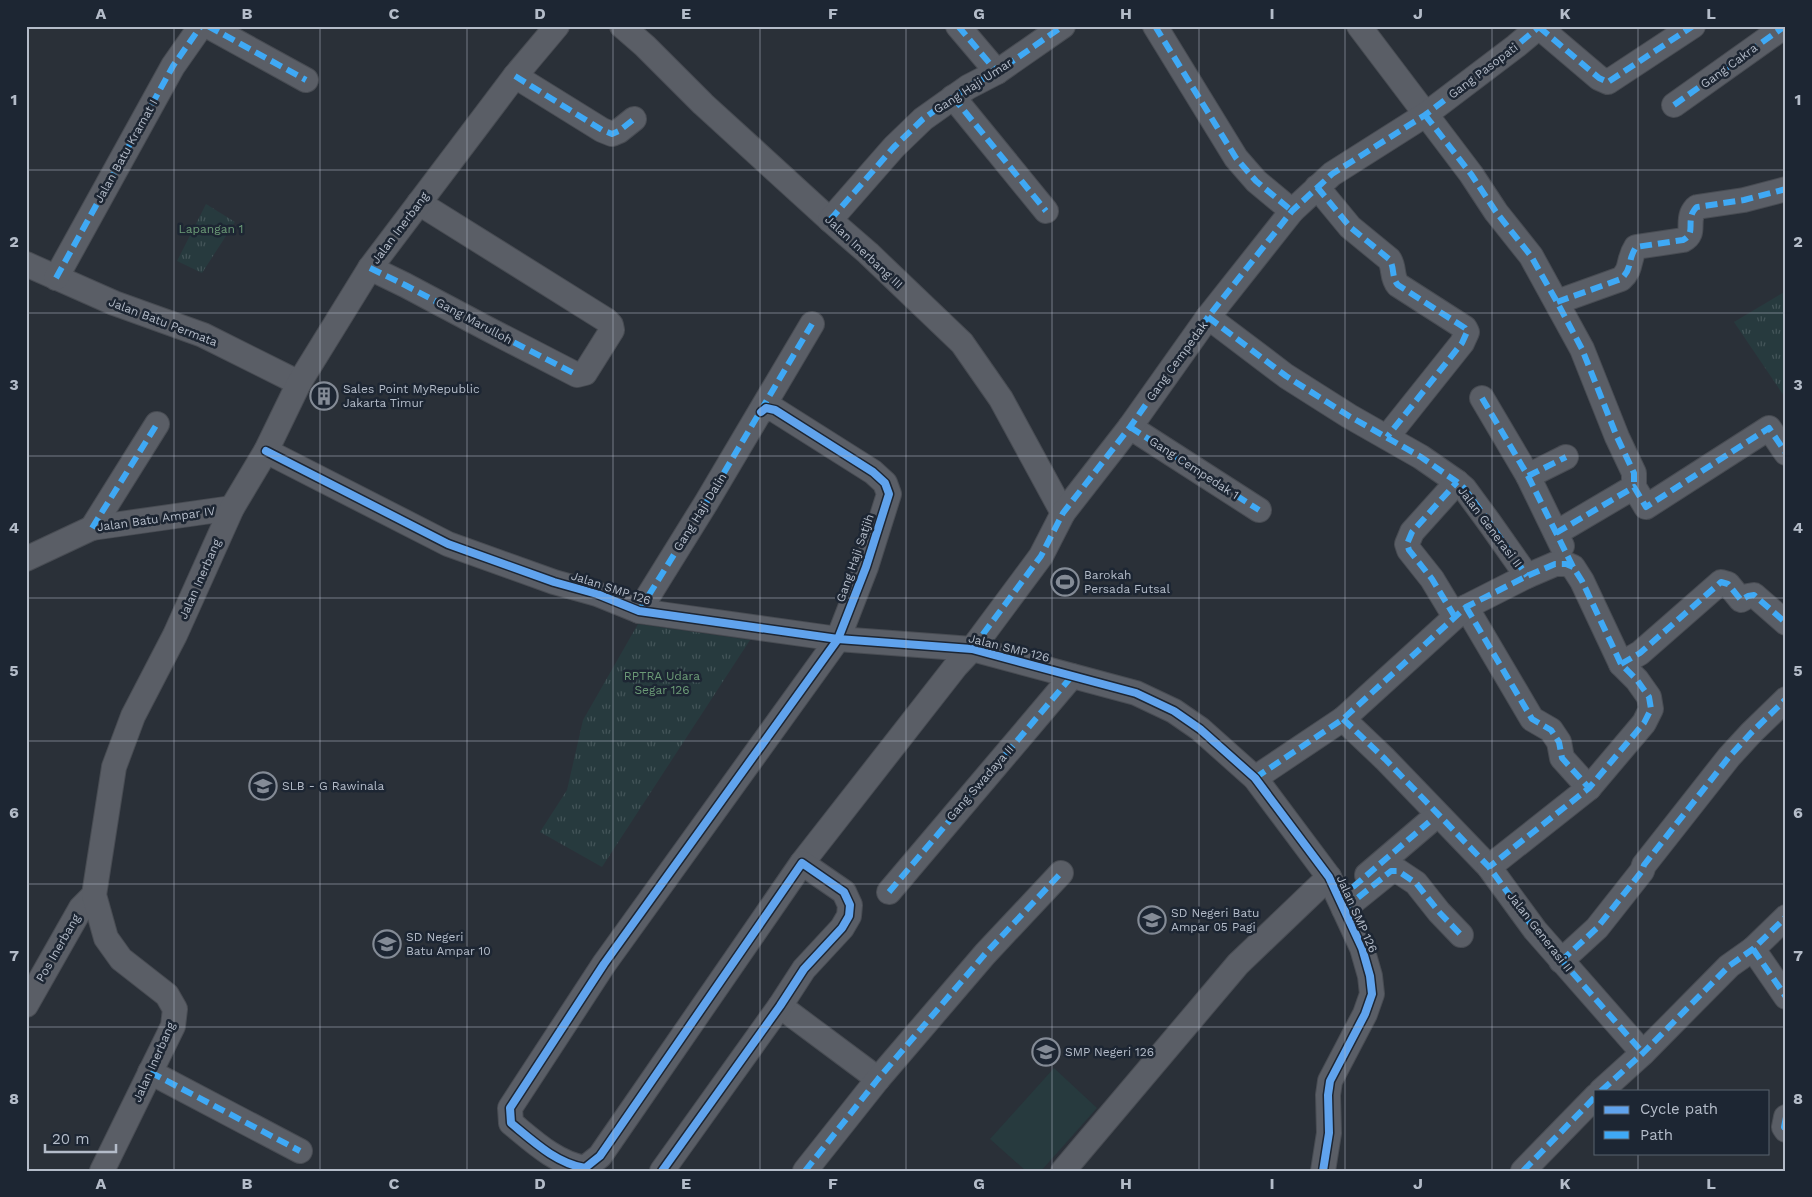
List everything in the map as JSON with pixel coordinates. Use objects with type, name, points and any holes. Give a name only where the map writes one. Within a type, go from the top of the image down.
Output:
[{"type":"street","name":"Jalan Batu Kramat I","points":[[56,278],[173,66],[200,26]]},
{"type":"street","points":[[208,26],[306,80]]},
{"type":"street","name":"Jalan Inerbang","points":[[102,1171],[173,1026],[175,1009],[167,995],[121,959],[106,938],[94,895],[114,767],[133,716],[175,635],[232,508],[266,451],[298,383],[370,268],[515,76],[557,26]]},
{"type":"street","name":"Jalan Inerbang III","points":[[622,26],[645,46],[703,104],[868,253],[962,343],[1001,399],[1063,513]]},
{"type":"street","points":[[958,26],[997,72]]},
{"type":"street","name":"Gang Haji Umar","points":[[830,220],[908,132],[953,97],[997,72],[1063,26]]},
{"type":"street","points":[[1155,26],[1236,158],[1256,181],[1292,211]]},
{"type":"street","points":[[1359,26],[1471,174],[1496,212],[1531,256],[1582,350],[1617,437],[1634,473],[1634,487],[1646,507],[1769,428],[1786,453]]},
{"type":"street","points":[[1539,27],[1599,78],[1608,82],[1693,26]]},
{"type":"street","name":"Gang Cakra","points":[[1674,105],[1785,26]]},
{"type":"street","name":"Gang Pasopati","points":[[1425,115],[1539,27]]},
{"type":"street","points":[[515,76],[602,130],[612,134],[620,131],[634,119]]},
{"type":"street","points":[[953,97],[1046,211]]},
{"type":"street","name":"Gang Cempedak","points":[[802,863],[956,666],[972,649],[1041,556],[1063,513],[1130,427],[1208,317],[1292,211],[1332,174],[1425,115]]},
{"type":"street","points":[[1317,187],[1350,227],[1389,259],[1392,264],[1393,279],[1398,285],[1465,328],[1467,332],[1462,343],[1387,438]]},
{"type":"street","points":[[1557,302],[1622,279],[1629,272],[1631,255],[1636,247],[1683,240],[1688,237],[1691,231],[1692,213],[1696,207],[1744,200],[1786,189]]},
{"type":"street","name":"Gang Marulloh","points":[[370,268],[577,375],[585,373],[612,330],[611,324],[419,203]]},
{"type":"street","name":"Jalan Batu Permata","points":[[26,264],[114,303],[203,335],[298,383]]},
{"type":"street","name":"Jalan Generasi II","points":[[1208,317],[1286,376],[1421,457],[1457,482],[1464,488],[1527,576],[1559,563],[1573,567]]},
{"type":"street","name":"Gang Haji Dalin","points":[[639,611],[761,412],[812,324]]},
{"type":"street","points":[[1482,398],[1528,476],[1573,567],[1590,594],[1621,664],[1637,680],[1649,698],[1651,709],[1644,723],[1589,788],[1489,867]]},
{"type":"street","name":"Gang Haji Satjih","points":[[761,412],[766,408],[770,408],[783,414],[873,472],[885,483],[889,494],[866,567],[838,639],[604,964],[510,1108],[512,1123],[540,1148],[570,1165],[585,1168],[600,1156],[802,863]]},
{"type":"street","points":[[92,528],[157,424]]},
{"type":"street","name":"Gang Cempedak 1","points":[[1130,427],[1259,510]]},
{"type":"street","name":"Jalan SMP 126","points":[[266,451],[448,544],[554,582],[596,594],[639,611],[838,639],[972,649],[1136,693],[1174,711],[1200,729],[1255,778],[1329,877],[1362,948],[1370,976],[1372,994],[1365,1014],[1330,1081],[1328,1095],[1329,1133],[1323,1171]]},
{"type":"street","points":[[1528,476],[1566,457]]},
{"type":"street","points":[[1457,482],[1412,532],[1407,544],[1409,550],[1461,612],[1532,719],[1551,730],[1559,742],[1562,758],[1589,788]]},
{"type":"street","points":[[1556,532],[1634,487]]},
{"type":"street","name":"Jalan Batu Ampar IV","points":[[26,559],[92,528],[232,508]]},
{"type":"street","points":[[1255,778],[1343,719],[1461,612],[1527,576]]},
{"type":"street","points":[[1621,664],[1640,653],[1721,582],[1728,584],[1741,600],[1754,595],[1785,622]]},
{"type":"street","name":"Gang Swadaya II","points":[[889,892],[1072,676]]},
{"type":"street","points":[[1561,961],[1597,928],[1642,871],[1644,865],[1708,787],[1729,757],[1751,732],[1786,699]]},
{"type":"street","name":"Jalan Generasi II","points":[[1343,719],[1489,867],[1535,930],[1643,1053]]},
{"type":"street","points":[[1341,904],[1429,822]]},
{"type":"street","points":[[662,1171],[780,1006],[804,969],[842,928],[849,916],[848,898],[844,892],[802,863]]},
{"type":"street","points":[[1341,904],[1391,872],[1398,871],[1416,882],[1439,912],[1461,935]]},
{"type":"street","points":[[805,1171],[878,1079],[985,954],[1061,873]]},
{"type":"street","points":[[1063,1171],[1238,964],[1329,877]]},
{"type":"street","name":"Pos Inerbang","points":[[26,1005],[81,908],[94,895]]},
{"type":"street","points":[[1602,1090],[1643,1053],[1729,966],[1753,949],[1786,917]]},
{"type":"street","points":[[1753,949],[1786,997]]},
{"type":"street","points":[[780,1006],[878,1079]]},
{"type":"street","points":[[150,1072],[300,1150]]},
{"type":"street","points":[[1523,1171],[1589,1103]]},
{"type":"street","points":[[1786,1117],[1784,1127],[1786,1130]]},
{"type":"green space","name":"Lapangan 1","points":[[206,204],[235,222],[202,273],[177,261]]},
{"type":"green space","points":[[1786,291],[1786,399],[1734,322]]},
{"type":"green space","name":"RPTRA Udara Segar 126","points":[[638,624],[750,640],[602,867],[540,832],[567,790],[583,720]]},
{"type":"green space","points":[[1054,1068],[1097,1108],[1041,1171],[1026,1171],[990,1139]]},
{"type":"marked path","points":[[56,278],[173,66],[201,26]]},
{"type":"marked path","points":[[208,26],[306,80]]},
{"type":"marked path","points":[[958,26],[997,72]]},
{"type":"marked path","points":[[830,220],[894,147],[923,119],[968,87],[997,72],[1063,26]]},
{"type":"marked path","points":[[1155,26],[1236,158],[1256,181],[1292,211]]},
{"type":"marked path","points":[[972,649],[1041,556],[1063,513],[1130,427],[1208,317],[1292,211],[1332,174],[1425,115],[1540,26]]},
{"type":"marked path","points":[[1539,27],[1599,78],[1608,82],[1693,26]]},
{"type":"marked path","points":[[1674,105],[1785,26]]},
{"type":"marked path","points":[[515,76],[602,130],[612,134],[634,119]]},
{"type":"marked path","points":[[953,97],[1046,211]]},
{"type":"marked path","points":[[1425,115],[1471,174],[1496,212],[1531,256],[1557,302],[1582,349],[1617,437],[1634,473],[1634,487]]},
{"type":"marked path","points":[[1317,187],[1350,227],[1389,259],[1394,279],[1398,285],[1465,328],[1467,332],[1462,343],[1387,437]]},
{"type":"marked path","points":[[1557,302],[1621,279],[1629,268],[1636,247],[1687,238],[1690,232],[1692,213],[1697,207],[1744,200],[1786,189]]},
{"type":"marked path","points":[[370,268],[577,375]]},
{"type":"marked path","points":[[1208,317],[1286,376],[1349,416],[1421,457],[1457,482],[1464,488],[1527,576]]},
{"type":"marked path","points":[[639,611],[706,503],[812,324]]},
{"type":"marked path","points":[[1482,398],[1528,476],[1573,567]]},
{"type":"marked path","points":[[92,528],[157,424]]},
{"type":"marked path","points":[[1130,427],[1259,510]]},
{"type":"marked path","points":[[1556,533],[1634,487],[1646,507],[1769,428],[1786,453]]},
{"type":"marked path","points":[[1528,476],[1566,457]]},
{"type":"marked path","points":[[1455,617],[1432,579],[1409,550],[1407,544],[1412,532],[1457,482]]},
{"type":"marked path","points":[[1255,778],[1343,719],[1466,607],[1527,576],[1555,564],[1566,564],[1573,567],[1582,581],[1621,664],[1637,680],[1649,697],[1651,709],[1644,723],[1589,788],[1489,867]]},
{"type":"marked path","points":[[1621,664],[1640,653],[1721,582],[1728,584],[1741,600],[1754,595],[1786,623]]},
{"type":"marked path","points":[[1466,607],[1532,719],[1551,730],[1559,742],[1562,758],[1589,788]]},
{"type":"marked path","points":[[889,892],[1072,676]]},
{"type":"marked path","points":[[1561,961],[1597,928],[1729,757],[1786,699]]},
{"type":"marked path","points":[[1343,719],[1385,759],[1489,867],[1535,930],[1643,1053]]},
{"type":"marked path","points":[[1339,899],[1429,822]]},
{"type":"marked path","points":[[1344,909],[1391,871],[1398,871],[1416,883],[1439,912],[1461,935]]},
{"type":"marked path","points":[[805,1171],[878,1079],[985,954],[1061,873]]},
{"type":"marked path","points":[[1602,1090],[1643,1053],[1729,966],[1753,949],[1786,917]]},
{"type":"marked path","points":[[1753,949],[1786,997]]},
{"type":"marked path","points":[[150,1072],[300,1151]]},
{"type":"marked path","points":[[1523,1171],[1594,1098]]},
{"type":"marked path","points":[[1786,1117],[1784,1127],[1786,1130]]},
{"type":"cycle path","points":[[662,1171],[780,1006],[804,969],[842,928],[849,916],[850,905],[844,892],[802,863],[600,1156],[585,1168],[564,1162],[537,1144],[511,1123],[510,1108],[604,964],[838,639],[866,567],[889,494],[885,483],[873,472],[775,410],[766,408],[761,412]]},
{"type":"cycle path","points":[[266,451],[448,544],[554,582],[597,594],[639,611],[838,639],[972,649],[1136,693],[1174,711],[1200,729],[1255,778],[1329,877],[1362,948],[1370,976],[1372,994],[1365,1014],[1330,1081],[1328,1095],[1329,1133],[1323,1171]]},
{"type":"place","name":"Sales Point MyRepublic Jakarta Timur","points":[[324,396]]},
{"type":"place","name":"Barokah Persada Futsal","points":[[1065,582]]},
{"type":"place","name":"SLB - G Rawinala","points":[[263,786]]},
{"type":"place","name":"SD Negeri Batu Ampar 05 Pagi","points":[[1152,920]]},
{"type":"place","name":"SD Negeri Batu Ampar 10","points":[[387,944]]},
{"type":"place","name":"SMP Negeri 126","points":[[1046,1052]]}]
